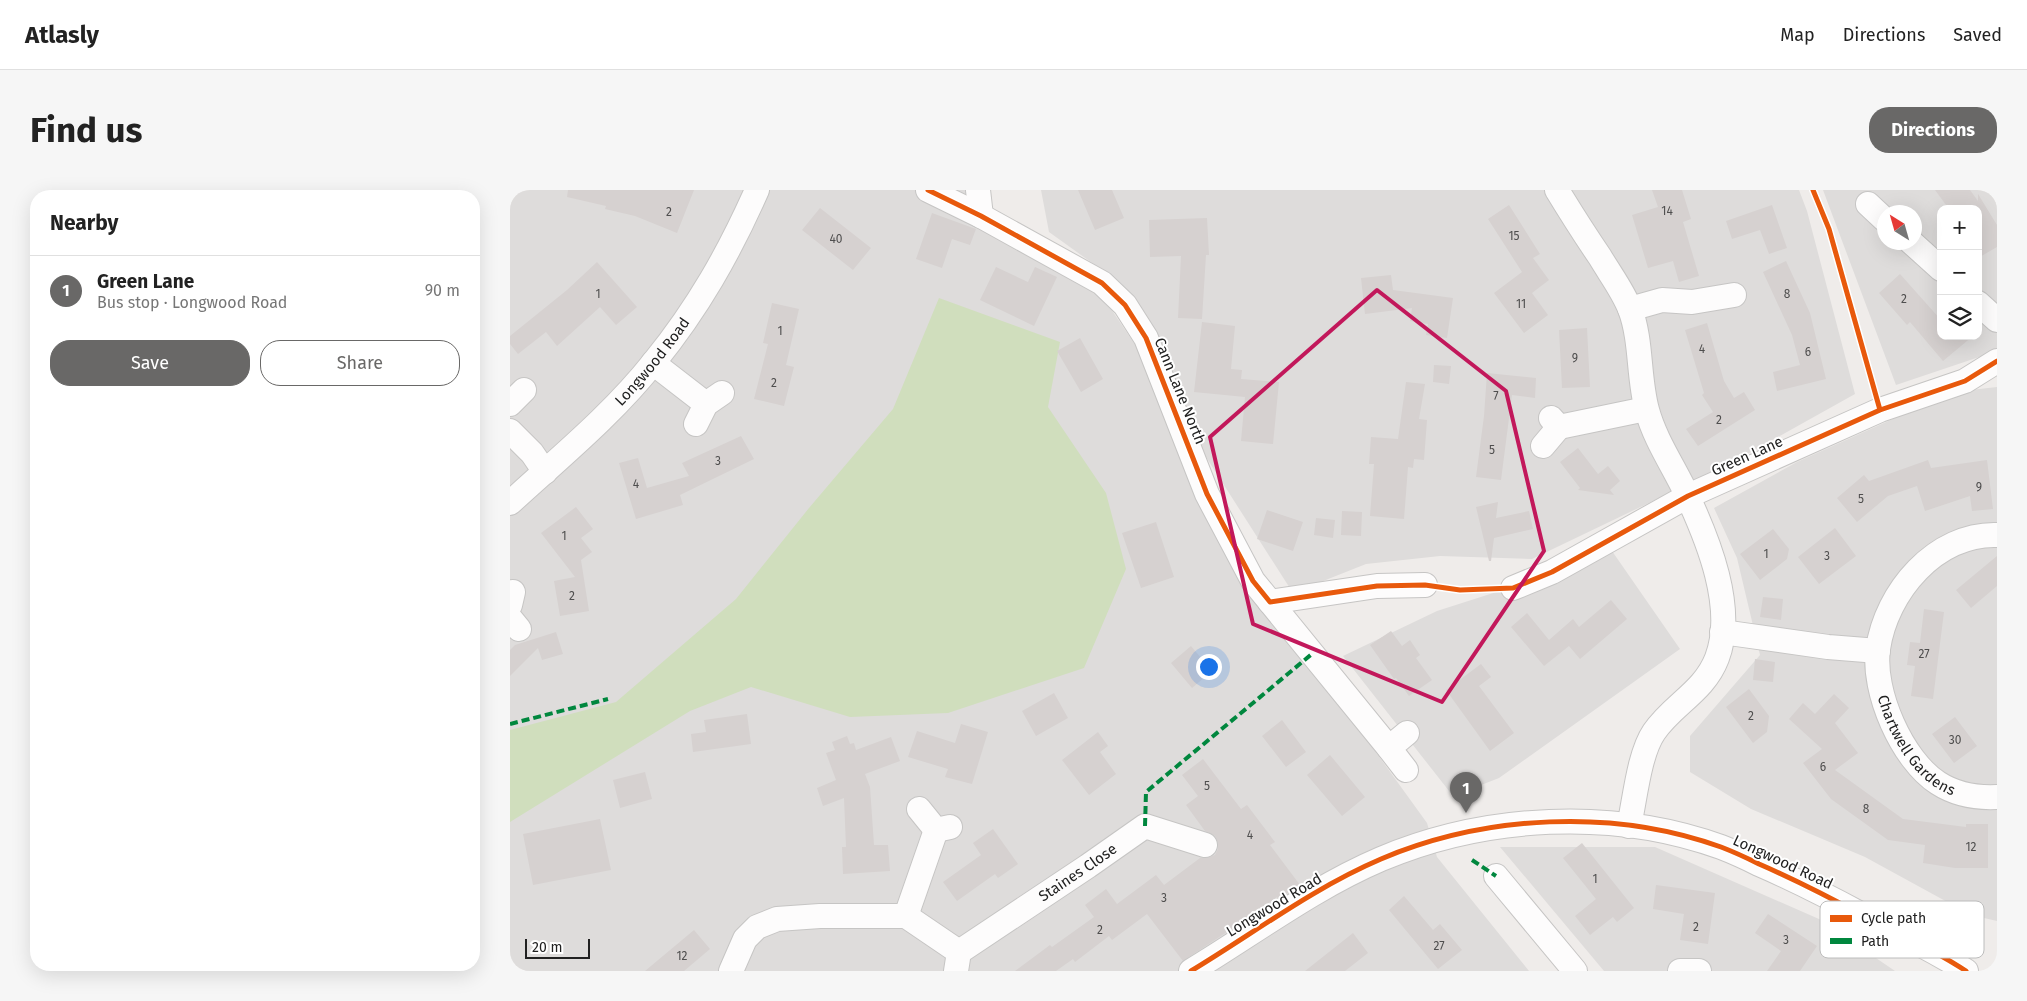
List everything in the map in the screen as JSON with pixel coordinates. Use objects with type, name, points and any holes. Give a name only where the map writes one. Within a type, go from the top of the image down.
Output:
[{"type":"street","name":"Longwood Road","points":[[510,503],[606,414],[654,363],[706,289],[733,243],[757,190]]},
{"type":"street","points":[[978,190],[981,216]]},
{"type":"street","points":[[1557,190],[1613,277],[1630,309],[1636,329],[1646,409],[1654,431],[1688,496],[1718,576],[1724,610],[1717,658],[1706,678],[1691,696],[1660,724],[1648,743],[1629,826]]},
{"type":"street","name":"Cann Lane North","points":[[936,192],[1102,283],[1125,305],[1146,338],[1207,494],[1253,581],[1406,770]]},
{"type":"street","points":[[1920,250],[1937,265]]},
{"type":"street","points":[[1630,309],[1662,300],[1692,302],[1734,295]]},
{"type":"street","points":[[1982,307],[1997,320]]},
{"type":"street","name":"Green Lane","points":[[1513,588],[1552,572],[1688,496],[1880,410],[1965,381],[1997,361]]},
{"type":"street","points":[[654,363],[708,407]]},
{"type":"street","points":[[1543,446],[1555,423],[1646,409]]},
{"type":"street","points":[[510,431],[532,453],[545,472]]},
{"type":"street","name":"Chartwell Gardens","points":[[1997,535],[1972,537],[1957,542],[1929,559],[1918,569],[1896,599],[1881,634],[1878,651],[1882,690],[1886,707],[1899,736],[1916,762],[1939,783],[1953,790],[1971,795],[1997,797]]},
{"type":"street","points":[[1270,602],[1377,586],[1425,585]]},
{"type":"street","points":[[1722,632],[1828,647],[1878,651]]},
{"type":"street","points":[[1389,748],[1407,733]]},
{"type":"street","points":[[731,971],[745,939],[757,927],[777,919],[820,916],[906,916],[943,828],[919,809]]},
{"type":"street","name":"Longwood Road","points":[[1191,971],[1312,894],[1380,860],[1452,835],[1540,822],[1587,822],[1667,832],[1721,847],[1810,887],[1836,901]]},
{"type":"street","name":"Staines Close","points":[[906,916],[958,961],[1145,826],[1204,845]]},
{"type":"street","points":[[1496,876],[1575,971]]},
{"type":"street","name":"Longwood Road","points":[[1943,958],[1967,971]]},
{"type":"street","points":[[1680,971],[1699,971]]},
{"type":"highlighted area","points":[[1377,290],[1506,391],[1544,551],[1442,702],[1253,624],[1210,437]]},
{"type":"shaded area","points":[[510,190],[968,190],[1103,297],[1148,364],[1214,520],[1331,690],[1427,823],[1437,857],[1529,971],[510,971]]},
{"type":"shaded area","points":[[1041,190],[1799,190],[1807,211],[1855,394],[1726,466],[1532,559],[1440,556],[1366,564],[1293,593],[1206,457],[1149,324],[1120,283],[1049,232]]},
{"type":"shaded area","points":[[1823,190],[1997,190],[1997,351],[1896,385]]},
{"type":"shaded area","points":[[1997,387],[1997,921],[1984,918],[1984,901],[1945,901],[1865,857],[1751,809],[1690,772],[1690,736],[1760,655],[1737,558],[1714,508],[1797,462],[1953,392]]},
{"type":"shaded area","points":[[1612,551],[1680,649],[1499,778],[1453,796],[1343,656],[1437,611],[1559,572]]},
{"type":"shaded area","points":[[1500,847],[1655,847],[1819,919],[1820,958],[1876,958],[1895,971],[1604,971]]},
{"type":"green space","points":[[939,298],[1060,342],[1048,407],[1106,493],[1126,569],[1084,668],[948,713],[850,717],[751,687],[690,711],[510,822],[510,730],[616,702],[736,599],[809,508],[893,409]]},
{"type":"building","points":[[568,190],[694,190],[677,233],[635,216],[605,209],[606,206],[567,197]]},
{"type":"building","points":[[1078,190],[1112,190],[1124,218],[1095,230]]},
{"type":"building","points":[[1652,190],[1682,190],[1691,219],[1683,222],[1699,276],[1679,282],[1673,261],[1648,268],[1632,215],[1658,207]]},
{"type":"building","points":[[1935,190],[1970,190],[1978,201],[1978,194],[1997,225],[1997,247],[1982,256],[1982,205],[1946,205]]},
{"type":"building","points":[[1509,205],[1540,254],[1533,258],[1549,280],[1532,293],[1548,315],[1524,333],[1494,293],[1522,272],[1488,219]]},
{"type":"building","points":[[1772,205],[1787,248],[1769,254],[1760,230],[1732,239],[1726,221]]},
{"type":"building","points":[[820,208],[871,248],[853,270],[802,230]]},
{"type":"building","points":[[932,213],[976,229],[970,245],[952,239],[942,268],[916,259]]},
{"type":"building","points":[[1207,218],[1209,255],[1206,255],[1202,319],[1178,318],[1181,256],[1150,257],[1149,220]]},
{"type":"building","points":[[1786,261],[1810,313],[1826,379],[1777,391],[1773,372],[1800,365],[1792,335],[1763,272]]},
{"type":"building","points":[[597,262],[637,307],[616,325],[600,307],[557,346],[546,332],[518,354],[510,344],[510,336],[567,290]]},
{"type":"building","points":[[996,267],[1028,282],[1035,267],[1057,277],[1034,326],[980,300]]},
{"type":"building","points":[[1900,274],[1937,316],[1937,340],[1968,340],[1943,361],[1910,322],[1907,325],[1879,293]]},
{"type":"building","points":[[1391,275],[1393,290],[1453,298],[1447,338],[1426,335],[1428,324],[1410,321],[1412,308],[1365,314],[1361,278]]},
{"type":"building","points":[[772,303],[799,309],[786,365],[794,367],[784,406],[754,399],[768,344],[763,343]]},
{"type":"building","points":[[1202,322],[1235,326],[1231,369],[1242,370],[1241,379],[1279,382],[1273,444],[1241,441],[1245,397],[1194,392]]},
{"type":"building","points":[[1707,323],[1724,381],[1734,398],[1744,392],[1755,410],[1698,446],[1686,429],[1713,412],[1702,395],[1704,393],[1685,330]]},
{"type":"building","points":[[1587,328],[1590,387],[1562,388],[1559,330]]},
{"type":"building","points":[[1080,338],[1103,379],[1081,392],[1057,351]]},
{"type":"building","points":[[1434,365],[1451,366],[1449,384],[1433,382]]},
{"type":"building","points":[[1487,373],[1536,378],[1535,398],[1512,395],[1501,480],[1476,477],[1484,416]]},
{"type":"building","points":[[1406,382],[1425,384],[1419,419],[1427,420],[1424,460],[1414,459],[1413,468],[1408,467],[1404,519],[1370,516],[1374,464],[1369,464],[1371,437],[1398,439]]},
{"type":"building","points":[[741,436],[754,459],[680,495],[683,505],[636,519],[619,463],[638,458],[647,488],[689,476],[682,463]]},
{"type":"building","points":[[1578,448],[1598,474],[1608,466],[1620,481],[1610,490],[1614,495],[1578,490],[1580,488],[1560,462]]},
{"type":"building","points":[[1928,460],[1931,468],[1987,460],[1993,509],[1972,511],[1970,496],[1925,511],[1917,486],[1888,496],[1857,522],[1837,498],[1864,475],[1869,481]]},
{"type":"building","points":[[1498,502],[1496,518],[1529,511],[1533,529],[1494,538],[1491,561],[1489,561],[1476,507]]},
{"type":"building","points":[[576,507],[593,529],[581,538],[592,552],[581,560],[589,611],[560,616],[554,581],[575,577],[541,533]]},
{"type":"building","points":[[1267,510],[1303,522],[1293,551],[1257,539]]},
{"type":"building","points":[[1342,511],[1362,512],[1361,536],[1341,535]]},
{"type":"building","points":[[1316,518],[1335,520],[1333,538],[1314,535]]},
{"type":"building","points":[[1156,522],[1174,577],[1141,588],[1122,533]]},
{"type":"building","points":[[1835,528],[1856,556],[1819,584],[1798,557]]},
{"type":"building","points":[[1773,529],[1789,549],[1787,559],[1760,580],[1740,554]]},
{"type":"building","points":[[1997,556],[1997,586],[1971,608],[1956,590]]},
{"type":"building","points":[[1763,597],[1783,599],[1781,620],[1760,617]]},
{"type":"building","points":[[1611,600],[1627,619],[1580,659],[1569,646],[1544,666],[1511,627],[1527,613],[1549,640],[1573,619],[1579,627]]},
{"type":"building","points":[[1924,609],[1944,612],[1933,699],[1911,696],[1915,666],[1907,665],[1910,642],[1920,643]]},
{"type":"building","points":[[1391,631],[1402,646],[1410,640],[1420,655],[1416,658],[1432,680],[1409,696],[1396,678],[1394,679],[1370,645]]},
{"type":"building","points":[[556,632],[563,654],[542,660],[538,648],[510,676],[510,650],[515,645]]},
{"type":"building","points":[[1191,646],[1212,671],[1192,688],[1171,663]]},
{"type":"building","points":[[1755,659],[1775,662],[1773,682],[1753,680]]},
{"type":"building","points":[[1481,664],[1491,677],[1479,686],[1514,733],[1490,751],[1446,690]]},
{"type":"building","points":[[1749,689],[1769,716],[1767,732],[1753,743],[1726,707]]},
{"type":"building","points":[[1054,693],[1068,718],[1036,736],[1022,711]]},
{"type":"building","points":[[1834,694],[1849,708],[1835,723],[1858,753],[1835,770],[1903,819],[1966,827],[1966,824],[1988,824],[1988,868],[1955,868],[1923,863],[1925,845],[1888,840],[1831,799],[1803,763],[1822,749],[1789,719],[1803,703],[1815,714]]},
{"type":"building","points":[[747,714],[751,744],[693,752],[691,734],[706,732],[704,720]]},
{"type":"building","points":[[1955,717],[1977,746],[1954,763],[1932,734]]},
{"type":"building","points":[[1282,720],[1306,752],[1286,767],[1262,736]]},
{"type":"building","points":[[961,724],[988,732],[972,784],[945,777],[948,769],[908,757],[917,731],[955,743]]},
{"type":"building","points":[[1098,732],[1108,746],[1100,752],[1116,774],[1089,795],[1062,760]]},
{"type":"building","points":[[847,736],[850,744],[854,743],[856,750],[891,737],[900,761],[865,774],[870,787],[874,845],[888,845],[890,871],[843,874],[842,847],[846,847],[844,798],[823,806],[817,788],[836,780],[826,753],[835,750],[832,742]]},
{"type":"building","points":[[1330,755],[1365,797],[1342,816],[1307,775]]},
{"type":"building","points":[[1203,759],[1241,809],[1247,805],[1275,842],[1270,845],[1300,885],[1278,899],[1277,897],[1183,961],[1147,914],[1112,940],[1109,936],[1075,962],[1073,959],[1056,971],[1015,971],[1050,945],[1052,947],[1094,917],[1085,905],[1106,889],[1117,904],[1156,875],[1164,885],[1200,858],[1215,855],[1218,843],[1215,836],[1205,831],[1186,805],[1198,796],[1182,775]]},
{"type":"building","points":[[645,772],[652,799],[620,808],[613,780]]},
{"type":"building","points":[[600,819],[611,870],[533,885],[523,834]]},
{"type":"building","points":[[993,829],[1018,864],[998,878],[995,874],[957,901],[943,882],[981,855],[973,843]]},
{"type":"building","points":[[1582,843],[1634,908],[1617,922],[1613,917],[1590,935],[1575,916],[1596,899],[1563,858]]},
{"type":"building","points":[[1656,885],[1715,893],[1708,944],[1680,940],[1684,914],[1653,909]]},
{"type":"building","points":[[1404,896],[1433,930],[1440,924],[1462,950],[1438,969],[1389,910]]},
{"type":"building","points":[[1768,914],[1817,946],[1800,971],[1767,971],[1781,951],[1755,933]]},
{"type":"building","points":[[694,930],[710,949],[684,971],[645,971]]},
{"type":"building","points":[[1353,933],[1368,953],[1345,971],[1305,971]]},
{"type":"marked path","points":[[1145,826],[1146,792],[1313,653]]},
{"type":"marked path","points":[[510,724],[608,699]]},
{"type":"marked path","points":[[1472,860],[1496,876]]},
{"type":"cycle path","points":[[928,190],[981,216],[1102,283],[1125,305],[1146,338],[1207,494],[1253,581],[1270,602],[1377,586],[1425,585],[1460,590],[1513,588],[1552,572],[1688,496],[1880,410],[1965,381],[1997,361]]},
{"type":"cycle path","points":[[1813,190],[1829,229],[1880,410]]},
{"type":"cycle path","points":[[1191,971],[1331,883],[1381,859],[1421,844],[1463,833],[1506,826],[1550,822],[1593,822],[1637,826],[1680,835],[1721,847],[1745,857],[1836,901]]},
{"type":"cycle path","points":[[1945,958],[1966,971]]},
{"type":"place","name":"Green Lane","points":[[1466,813]]}]
